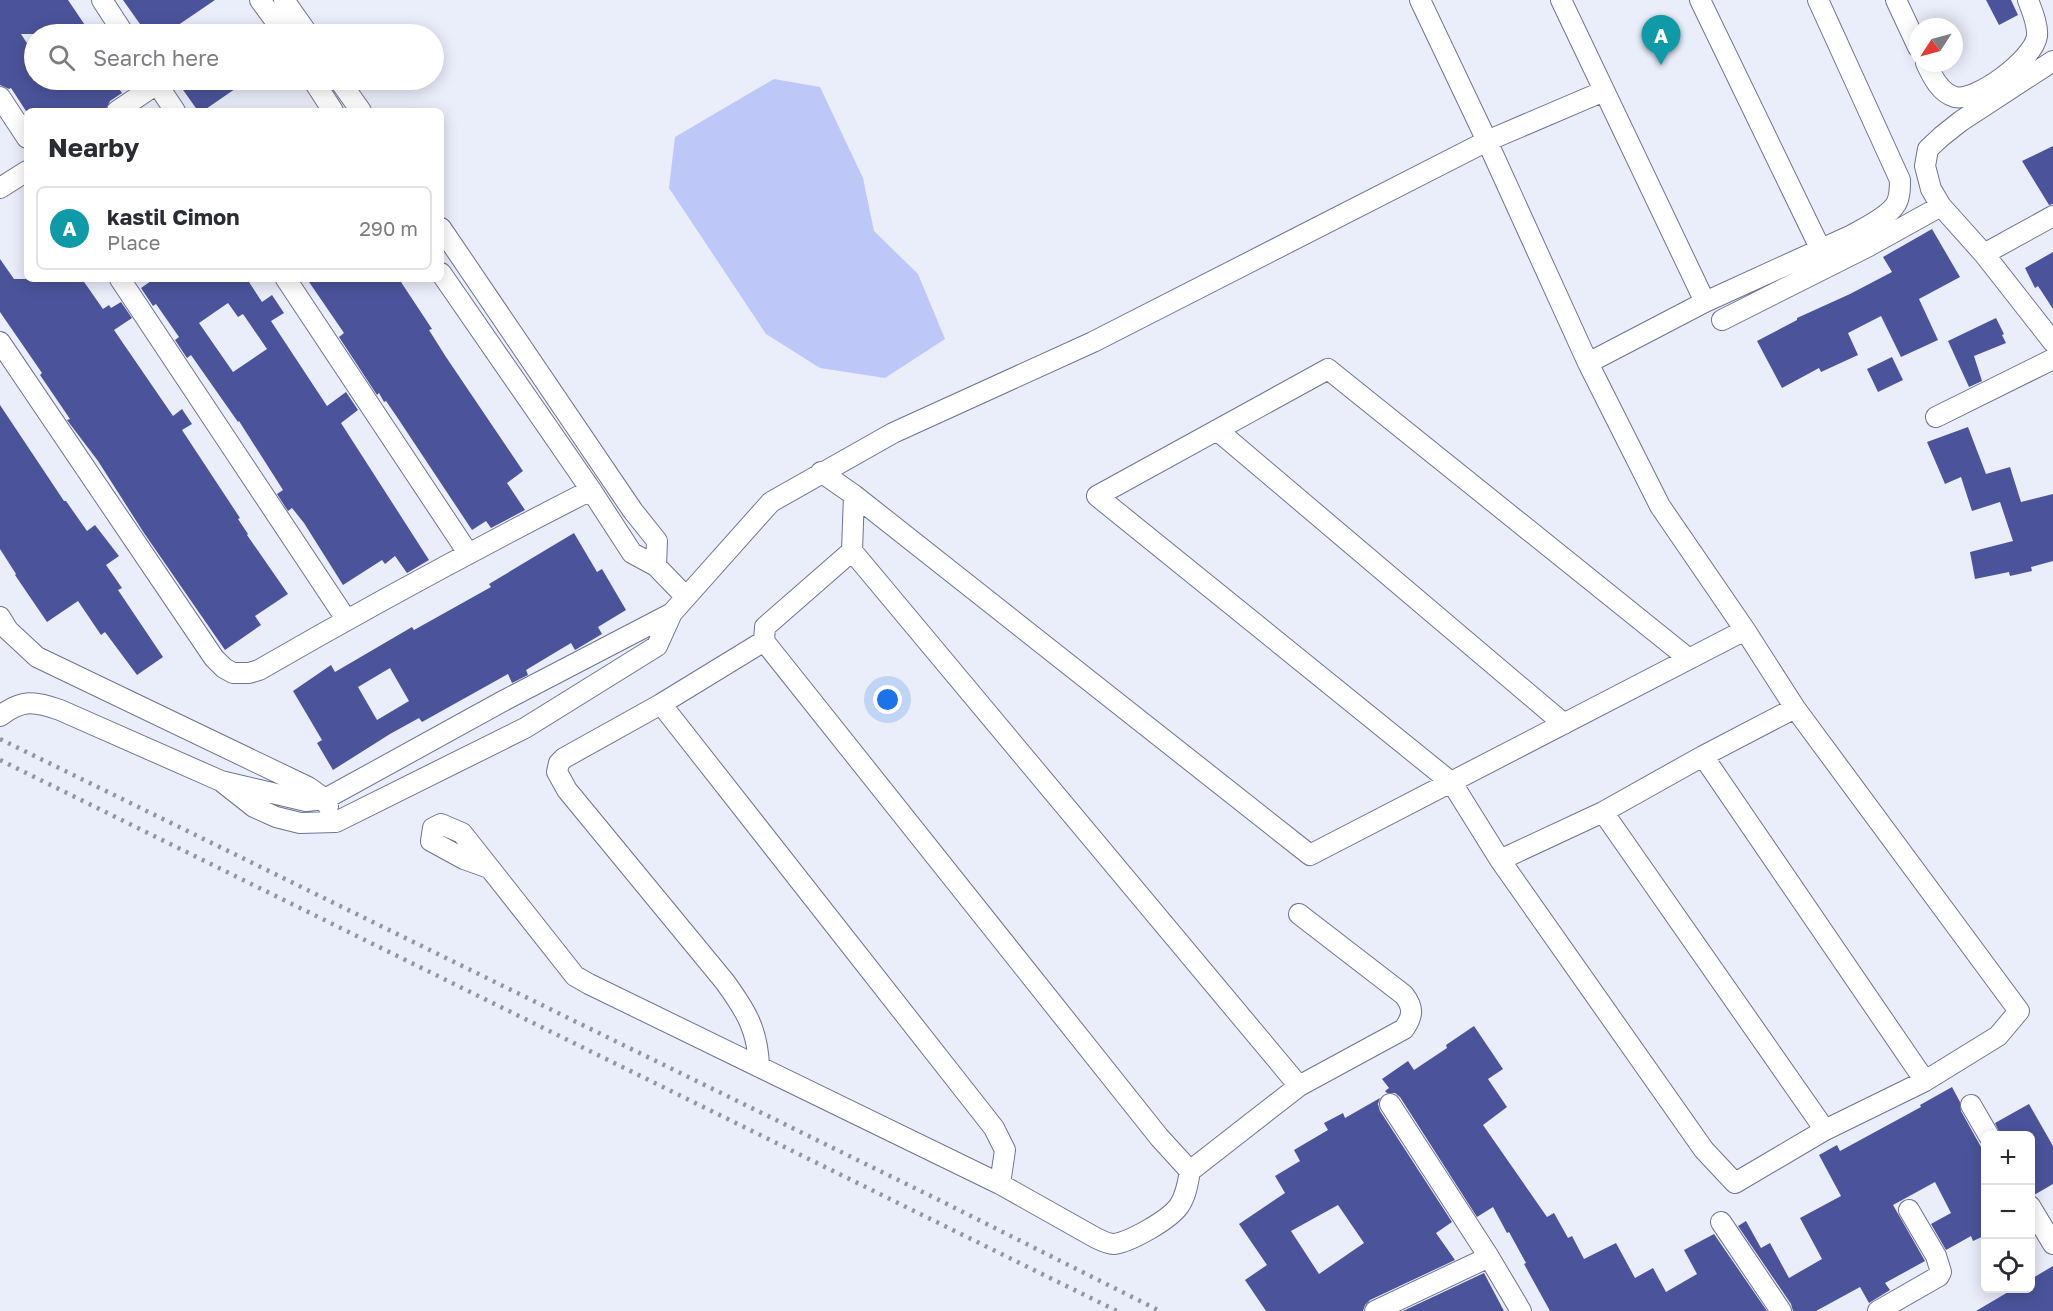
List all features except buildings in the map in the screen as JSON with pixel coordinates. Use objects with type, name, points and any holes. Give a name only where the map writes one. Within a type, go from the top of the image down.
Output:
[{"type":"street","points":[[102,0],[118,24]]},
{"type":"street","points":[[260,0],[278,24]]},
{"type":"street","points":[[284,0],[301,24]]},
{"type":"street","points":[[1420,0],[1588,363],[1660,506],[1796,708],[2019,1011],[1998,1036],[1925,1081],[1825,1130],[1735,1183],[1704,1150],[1500,860],[1452,783],[1097,496],[1328,369],[1689,659]]},
{"type":"street","points":[[1561,0],[1705,302]]},
{"type":"street","points":[[1700,0],[1821,250]]},
{"type":"street","points":[[1588,363],[1705,302],[1821,250],[1872,223],[1895,205],[1900,180],[1818,0]]},
{"type":"street","points":[[1896,0],[1909,28]]},
{"type":"street","points":[[1931,72],[1942,90],[1947,94],[1961,97],[2010,73],[2026,57],[2037,37],[2036,22],[2028,0]]},
{"type":"street","points":[[2053,61],[1961,121],[1928,149],[1925,166],[1931,189],[1941,206],[1984,254],[2053,342]]},
{"type":"street","points":[[121,108],[145,90]]},
{"type":"street","points":[[161,90],[173,108]]},
{"type":"street","points":[[319,90],[331,108]]},
{"type":"street","points":[[346,90],[359,108]]},
{"type":"street","points":[[221,782],[254,807],[276,817],[300,823],[336,822],[525,728],[657,646],[672,613],[771,502],[821,472],[893,433],[1093,342],[1487,141],[1604,91]]},
{"type":"street","points":[[0,97],[24,133]]},
{"type":"street","points":[[0,188],[24,173]]},
{"type":"street","points":[[1722,320],[1869,246],[1941,206]]},
{"type":"street","points":[[1984,254],[2053,216]]},
{"type":"street","points":[[444,232],[633,511],[657,541],[656,566]]},
{"type":"street","points":[[444,277],[517,381],[632,553],[656,566],[686,597]]},
{"type":"street","points":[[122,282],[346,619]]},
{"type":"street","points":[[288,282],[468,553]]},
{"type":"street","points":[[0,342],[176,602],[224,668],[233,673],[240,674],[258,670],[468,553],[591,490]]},
{"type":"street","points":[[1936,417],[2053,359]]},
{"type":"street","points":[[517,381],[538,372]]},
{"type":"street","points":[[1217,430],[1564,724]]},
{"type":"street","points":[[821,472],[854,495],[1310,855],[1745,630]]},
{"type":"street","points":[[854,495],[852,551],[1299,1086]]},
{"type":"street","points":[[852,551],[765,627],[764,642],[1159,1137],[1191,1171]]},
{"type":"street","points":[[0,716],[23,703],[39,703],[60,710],[221,782],[306,801],[325,799],[505,700],[672,613]]},
{"type":"street","points":[[3,627],[37,657],[309,787],[325,799],[336,822]]},
{"type":"street","points":[[759,1067],[759,1046],[742,1005],[567,790],[559,777],[557,768],[564,758],[661,704],[764,642]]},
{"type":"street","points":[[505,700],[525,728]]},
{"type":"street","points":[[661,704],[994,1128],[1005,1150],[1000,1184]]},
{"type":"street","points":[[1500,860],[1603,812],[1703,756],[1796,708]]},
{"type":"street","points":[[1703,756],[1925,1081]]},
{"type":"street","points":[[1603,812],[1825,1130]]},
{"type":"street","points":[[489,868],[575,976],[624,1002],[1000,1184],[1096,1238],[1111,1244],[1122,1242],[1169,1216],[1179,1206],[1191,1171],[1299,1086],[1404,1029],[1412,1009],[1411,1003],[1404,995],[1299,914]]},
{"type":"street","points":[[1390,1104],[1489,1257],[1521,1311]]},
{"type":"street","points":[[1971,1105],[1986,1131]]},
{"type":"street","points":[[1878,1311],[1911,1303],[1941,1272],[1936,1256],[1909,1210]]},
{"type":"street","points":[[2035,1213],[2053,1244]]},
{"type":"street","points":[[1720,1222],[1781,1311]]},
{"type":"street","points":[[1375,1311],[1489,1257]]},
{"type":"water","points":[[774,79],[820,87],[863,178],[874,231],[918,274],[945,339],[885,378],[820,368],[766,334],[669,188],[675,137]]},
{"type":"railway","points":[[0,739],[941,1201],[1160,1311]]},
{"type":"railway","points":[[0,760],[1117,1311]]},
{"type":"place","name":"kastil Cimon","points":[[1661,65]]}]
